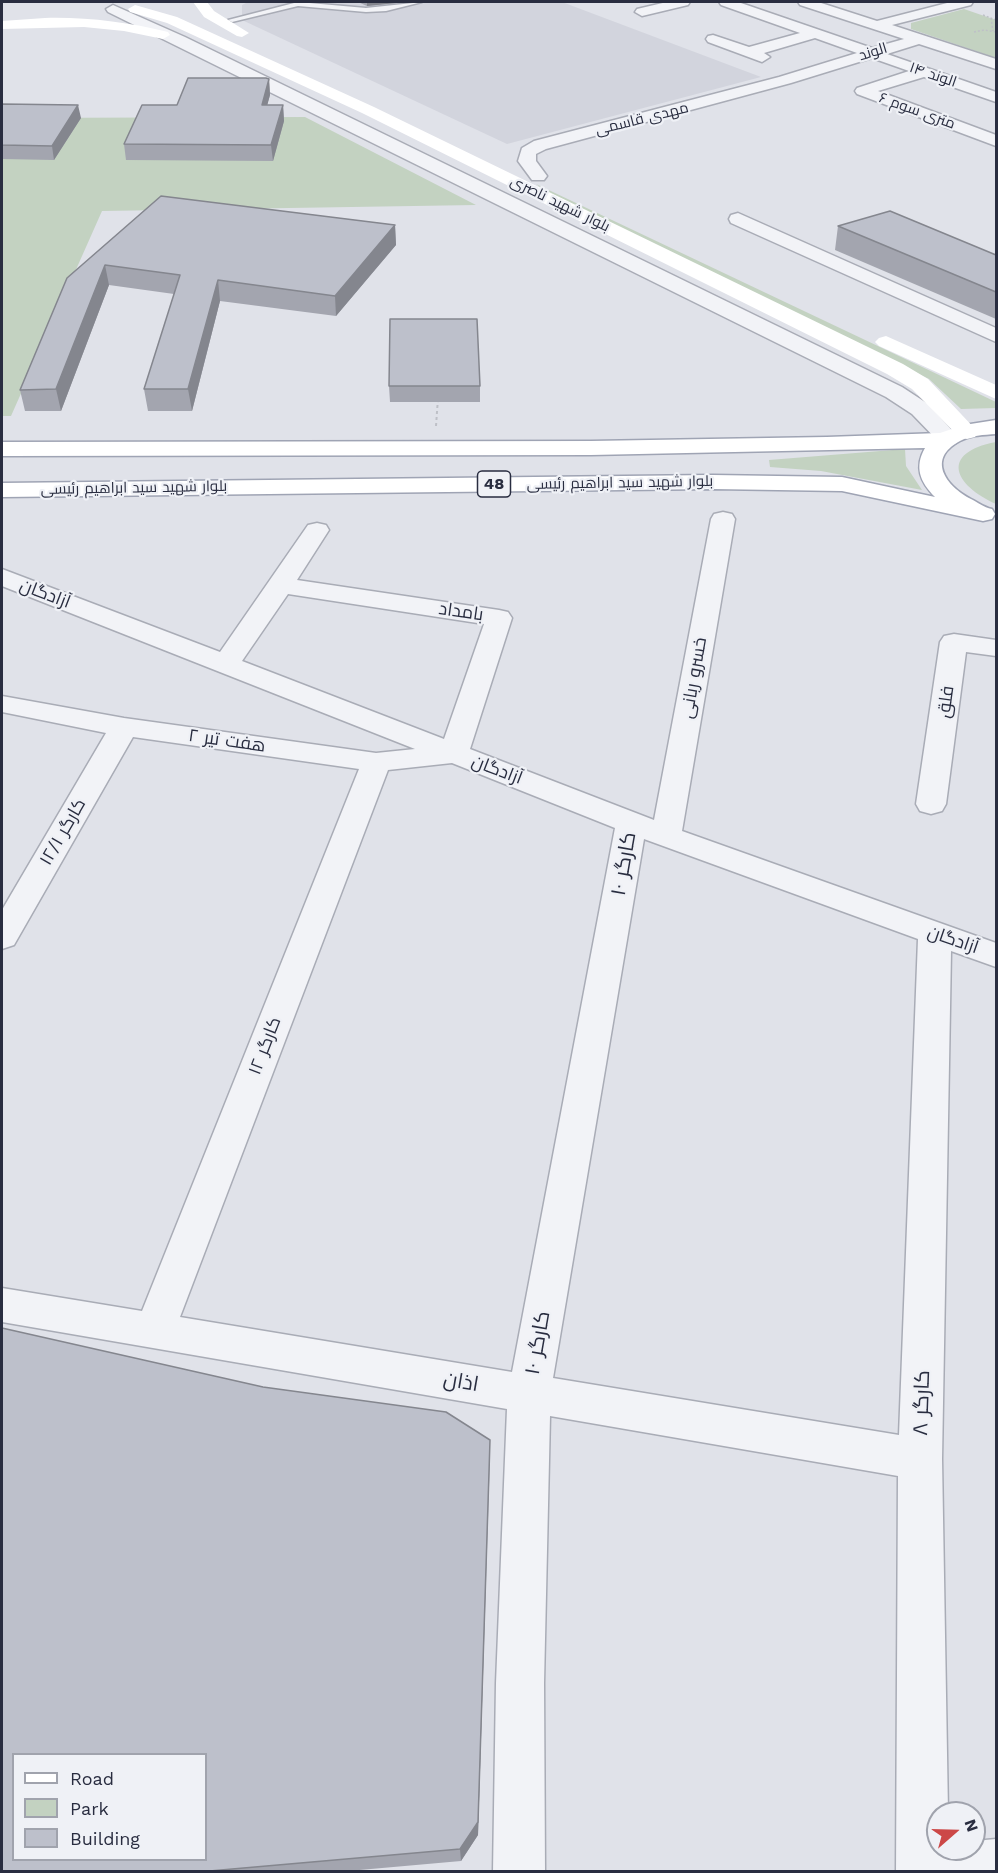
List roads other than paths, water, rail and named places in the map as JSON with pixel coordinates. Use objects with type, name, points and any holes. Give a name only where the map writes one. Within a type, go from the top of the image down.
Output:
[{"type":"main road","name":"بلوار شهید ناصری","points":[[200,2],[209,14],[698,252]]},
{"type":"main road","points":[[231,23],[234,2]]},
{"type":"main road","points":[[5,18],[104,9],[135,9],[166,4]]},
{"type":"main road","name":"بلوار شهید ناصری","points":[[135,9],[183,25],[368,110],[895,369],[920,384],[953,436]]},
{"type":"main road","points":[[5,18],[109,24],[180,40]]},
{"type":"main road","points":[[866,332],[996,393]]},
{"type":"main road","name":"48","points":[[990,516],[948,496],[930,474],[928,463],[932,453],[953,436],[996,428]]},
{"type":"main road","name":"بلوار شهید سید ابراهیم رئیسی","points":[[2,449],[836,445],[953,436]]},
{"type":"main road","points":[[836,445],[852,452],[861,462],[862,468],[856,478],[842,484]]},
{"type":"main road","name":"بلوار شهید سید ابراهیم رئیسی","points":[[2,490],[713,482],[842,484],[990,516]]},
{"type":"street","points":[[667,21],[636,10],[683,2]]},
{"type":"street","name":"الوند ۱۴","points":[[726,2],[996,97]]},
{"type":"street","points":[[877,25],[966,2]]},
{"type":"street","name":"الوند","points":[[810,3],[919,39]]},
{"type":"street","points":[[104,9],[180,40],[894,392],[920,409],[953,436]]},
{"type":"street","points":[[713,39],[756,54],[814,34]]},
{"type":"street","points":[[919,39],[996,64]]},
{"type":"street","name":"الوند","points":[[785,81],[919,39]]},
{"type":"street","name":"۶ متری سوم","points":[[923,72],[863,91],[996,141]]},
{"type":"street","name":"مهدی قاسمی","points":[[538,176],[527,161],[528,152],[532,148],[785,81]]},
{"type":"street","points":[[738,219],[996,336]]},
{"type":"street","points":[[800,247],[821,240]]},
{"type":"street","name":"خسرو ربانی","points":[[649,829],[723,519]]},
{"type":"street","points":[[226,664],[282,585],[317,530]]},
{"type":"street","name":"آزادگان","points":[[2,578],[649,829],[996,955]]},
{"type":"street","name":"بامداد","points":[[282,585],[499,618],[454,754]]},
{"type":"street","name":"فلق","points":[[931,804],[954,642],[996,648]]},
{"type":"street","name":"هفت تیر ۲","points":[[2,704],[124,727],[376,762],[454,754]]},
{"type":"street","name":"کارگر ۱۲/۱","points":[[2,937],[124,727]]},
{"type":"street","name":"کارگر ۱۲","points":[[154,1331],[376,762]]},
{"type":"street","name":"کارگر ۱۰","points":[[519,1872],[520,1683],[529,1394],[649,829]]},
{"type":"street","name":"کارگر ۸","points":[[922,1871],[920,1459],[935,934]]},
{"type":"street","name":"اذان","points":[[2,1305],[920,1459]]},
{"type":"street","points":[[922,1871],[996,1865]]},
{"type":"lane","points":[[231,23],[298,3],[366,10],[386,9],[418,2]]}]
